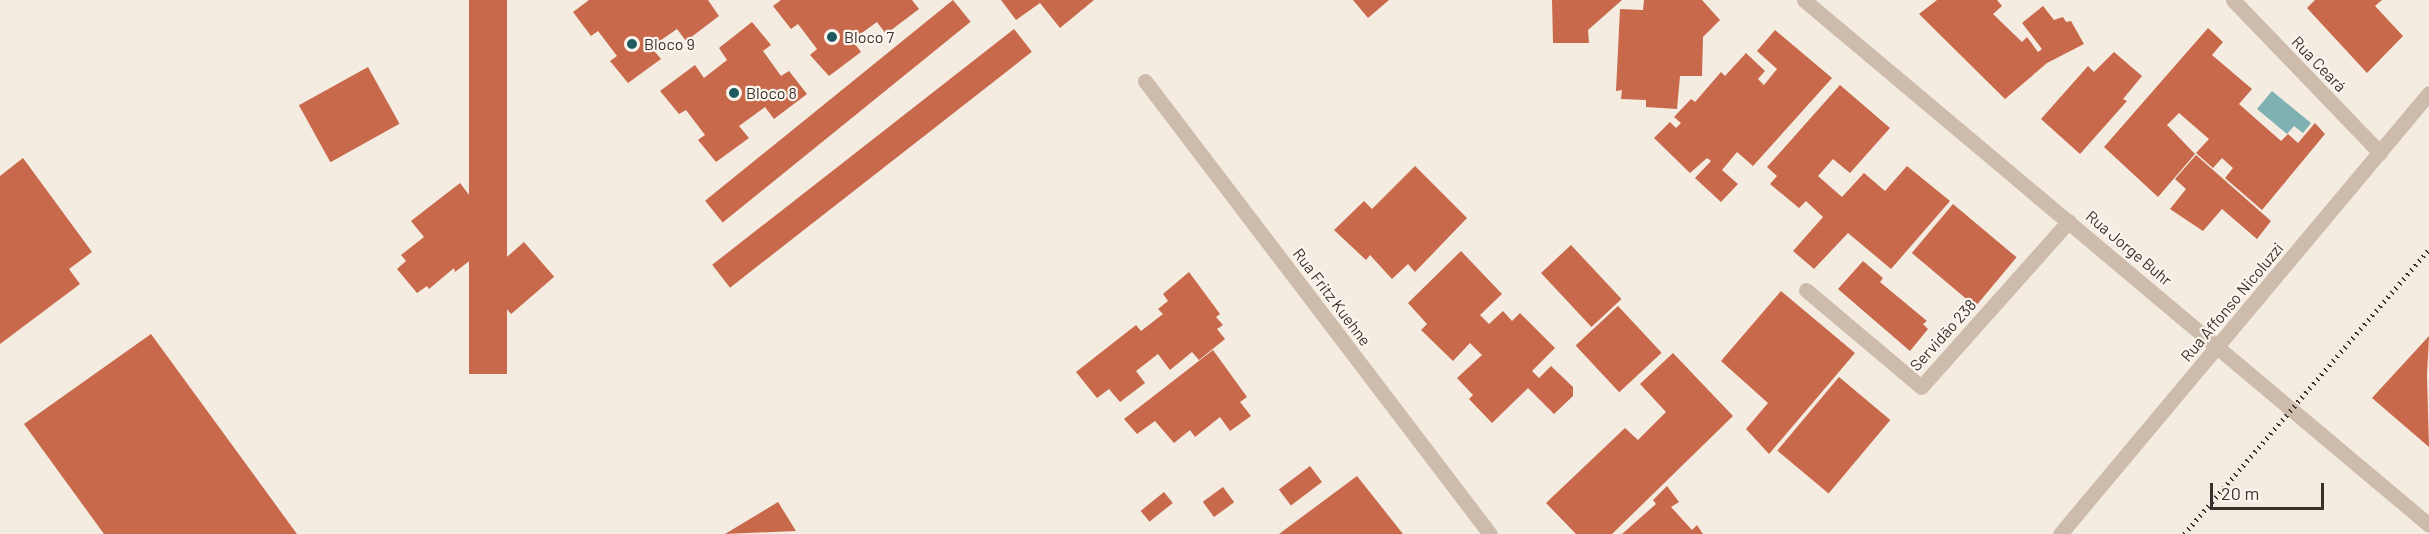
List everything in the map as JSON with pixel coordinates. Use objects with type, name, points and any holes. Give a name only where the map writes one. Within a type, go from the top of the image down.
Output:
[{"type":"street","name":"Rua Jorge Buhr","points":[[1804,0],[2429,525]]},
{"type":"street","name":"Rua Ceará","points":[[2233,0],[2380,153]]},
{"type":"street","name":"Rua Fritz Kuehne","points":[[1145,81],[1490,534]]},
{"type":"street","name":"Rua Affonso Nicoluzzi","points":[[2060,534],[2429,93]]},
{"type":"street","name":"Servidão 238","points":[[1806,290],[1921,387],[2069,221]]},
{"type":"water","points":[[2272,91],[2311,123],[2303,133],[2294,126],[2287,134],[2257,109]]},
{"type":"building","points":[[469,0],[507,0],[507,374],[469,374]]},
{"type":"building","name":"Bloco 9","points":[[589,0],[708,0],[719,16],[686,41],[677,29],[651,47],[661,59],[628,83],[610,61],[617,56],[598,31],[591,36],[573,12]]},
{"type":"building","name":"Bloco 7","points":[[781,0],[912,0],[919,9],[886,34],[877,22],[852,40],[861,52],[829,76],[810,55],[817,49],[798,24],[791,29],[773,6]]},
{"type":"building","points":[[953,0],[971,22],[723,223],[705,201]]},
{"type":"building","points":[[1001,0],[1094,0],[1060,28],[1040,3],[1016,20]]},
{"type":"building","points":[[1353,0],[1389,0],[1368,18]]},
{"type":"building","points":[[1552,0],[1622,0],[1588,30],[1589,43],[1553,43]]},
{"type":"building","points":[[1644,0],[1702,0],[1720,20],[1703,37],[1702,76],[1680,76],[1677,109],[1646,107],[1646,100],[1621,99],[1622,90],[1616,91],[1620,9],[1643,10]]},
{"type":"building","points":[[1937,0],[1997,0],[2002,6],[1993,14],[2022,42],[2027,37],[2038,52],[2042,49],[2022,23],[2043,6],[2054,20],[2063,17],[2066,22],[2071,21],[2084,44],[2047,63],[2005,99],[1919,14]]},
{"type":"building","points":[[2315,0],[2382,0],[2375,6],[2403,36],[2367,73],[2307,8]]},
{"type":"building","name":"Bloco 8","points":[[752,22],[771,45],[763,51],[781,76],[789,71],[807,94],[774,119],[765,107],[739,126],[749,138],[716,162],[698,140],[705,135],[686,110],[679,114],[660,91],[695,65],[704,78],[727,60],[719,48]]},
{"type":"building","points":[[2208,28],[2223,42],[2212,55],[2252,89],[2239,104],[2281,141],[2288,134],[2298,143],[2315,123],[2325,134],[2262,210],[2225,178],[2233,168],[2222,158],[2213,168],[2196,153],[2209,139],[2179,113],[2167,125],[2195,154],[2158,197],[2104,147]]},
{"type":"building","points":[[1014,29],[1032,52],[730,288],[712,265]]},
{"type":"building","points":[[1775,30],[1832,78],[1753,166],[1737,152],[1722,170],[1738,184],[1721,202],[1695,178],[1711,161],[1707,158],[1690,173],[1654,138],[1670,122],[1676,128],[1681,123],[1674,117],[1691,99],[1695,102],[1721,72],[1725,76],[1746,53],[1765,71],[1758,79],[1764,85],[1777,69],[1757,51]]},
{"type":"building","points":[[2114,52],[2142,76],[2123,99],[2127,101],[2080,154],[2041,119],[2088,66],[2094,72]]},
{"type":"building","points":[[368,67],[400,124],[330,162],[299,105]]},
{"type":"building","points":[[1840,85],[1890,128],[1850,173],[1833,159],[1818,176],[1842,197],[1864,173],[1885,191],[1907,166],[1950,201],[1891,269],[1848,233],[1814,269],[1793,251],[1823,217],[1806,201],[1799,208],[1770,184],[1777,176],[1767,167]]},
{"type":"building","points":[[2196,155],[2271,221],[2257,239],[2222,209],[2203,231],[2170,209],[2186,189],[2175,179]]},
{"type":"building","points":[[23,158],[92,252],[69,269],[80,284],[0,344],[0,176]]},
{"type":"building","points":[[1415,166],[1467,218],[1415,272],[1408,264],[1392,279],[1370,255],[1366,260],[1334,230],[1364,201],[1372,209]]},
{"type":"building","points":[[460,183],[501,237],[455,272],[454,268],[429,289],[427,286],[417,293],[397,269],[406,261],[401,255],[424,237],[411,221]]},
{"type":"building","points":[[1953,204],[2017,257],[1975,306],[1912,253]]},
{"type":"building","points":[[524,242],[554,277],[511,314],[481,279]]},
{"type":"building","points":[[1571,245],[1621,299],[1591,327],[1541,273]]},
{"type":"building","points":[[1461,251],[1502,294],[1480,315],[1489,324],[1503,311],[1512,321],[1520,313],[1555,348],[1532,371],[1539,378],[1551,366],[1573,387],[1573,396],[1554,414],[1528,388],[1492,423],[1469,399],[1473,395],[1457,378],[1482,355],[1470,343],[1453,361],[1421,330],[1427,324],[1408,303]]},
{"type":"building","points":[[1863,261],[1883,278],[1880,282],[1927,321],[1923,324],[1928,329],[1910,351],[1838,289]]},
{"type":"building","points":[[1189,272],[1220,314],[1216,317],[1223,325],[1217,329],[1225,339],[1199,360],[1192,352],[1170,370],[1158,354],[1136,371],[1145,383],[1120,402],[1109,389],[1097,398],[1076,372],[1136,325],[1141,331],[1163,314],[1158,309],[1168,301],[1163,294]]},
{"type":"building","points":[[1781,291],[1855,353],[1769,454],[1746,429],[1768,403],[1721,361]]},
{"type":"building","points":[[1618,306],[1662,353],[1619,392],[1576,346]]},
{"type":"building","points":[[151,334],[297,534],[104,534],[24,424]]},
{"type":"building","points":[[2429,336],[2427,375],[2429,447],[2372,398]]},
{"type":"building","points":[[1213,350],[1247,397],[1240,402],[1251,416],[1230,431],[1220,417],[1195,437],[1190,430],[1174,443],[1155,421],[1137,434],[1124,419]]},
{"type":"building","points":[[1673,353],[1733,416],[1612,534],[1576,534],[1546,503],[1625,428],[1638,440],[1666,412],[1640,384]]},
{"type":"building","points":[[1839,377],[1890,420],[1829,494],[1777,451]]},
{"type":"building","points":[[1310,466],[1322,482],[1291,505],[1279,489]]},
{"type":"building","points":[[1357,476],[1403,534],[1279,534]]},
{"type":"building","points":[[1667,486],[1679,502],[1671,507],[1692,530],[1697,525],[1703,534],[1622,534],[1656,504],[1653,500]]},
{"type":"building","points":[[1223,487],[1234,502],[1214,517],[1203,502]]},
{"type":"building","points":[[1164,492],[1173,503],[1149,522],[1141,511]]},
{"type":"building","points":[[778,502],[796,531],[725,534]]},
{"type":"railway","points":[[2184,534],[2429,249]]},
{"type":"place","name":"Bloco 7","points":[[832,37]]},
{"type":"place","name":"Bloco 9","points":[[632,44]]},
{"type":"place","name":"Bloco 8","points":[[734,93]]}]
